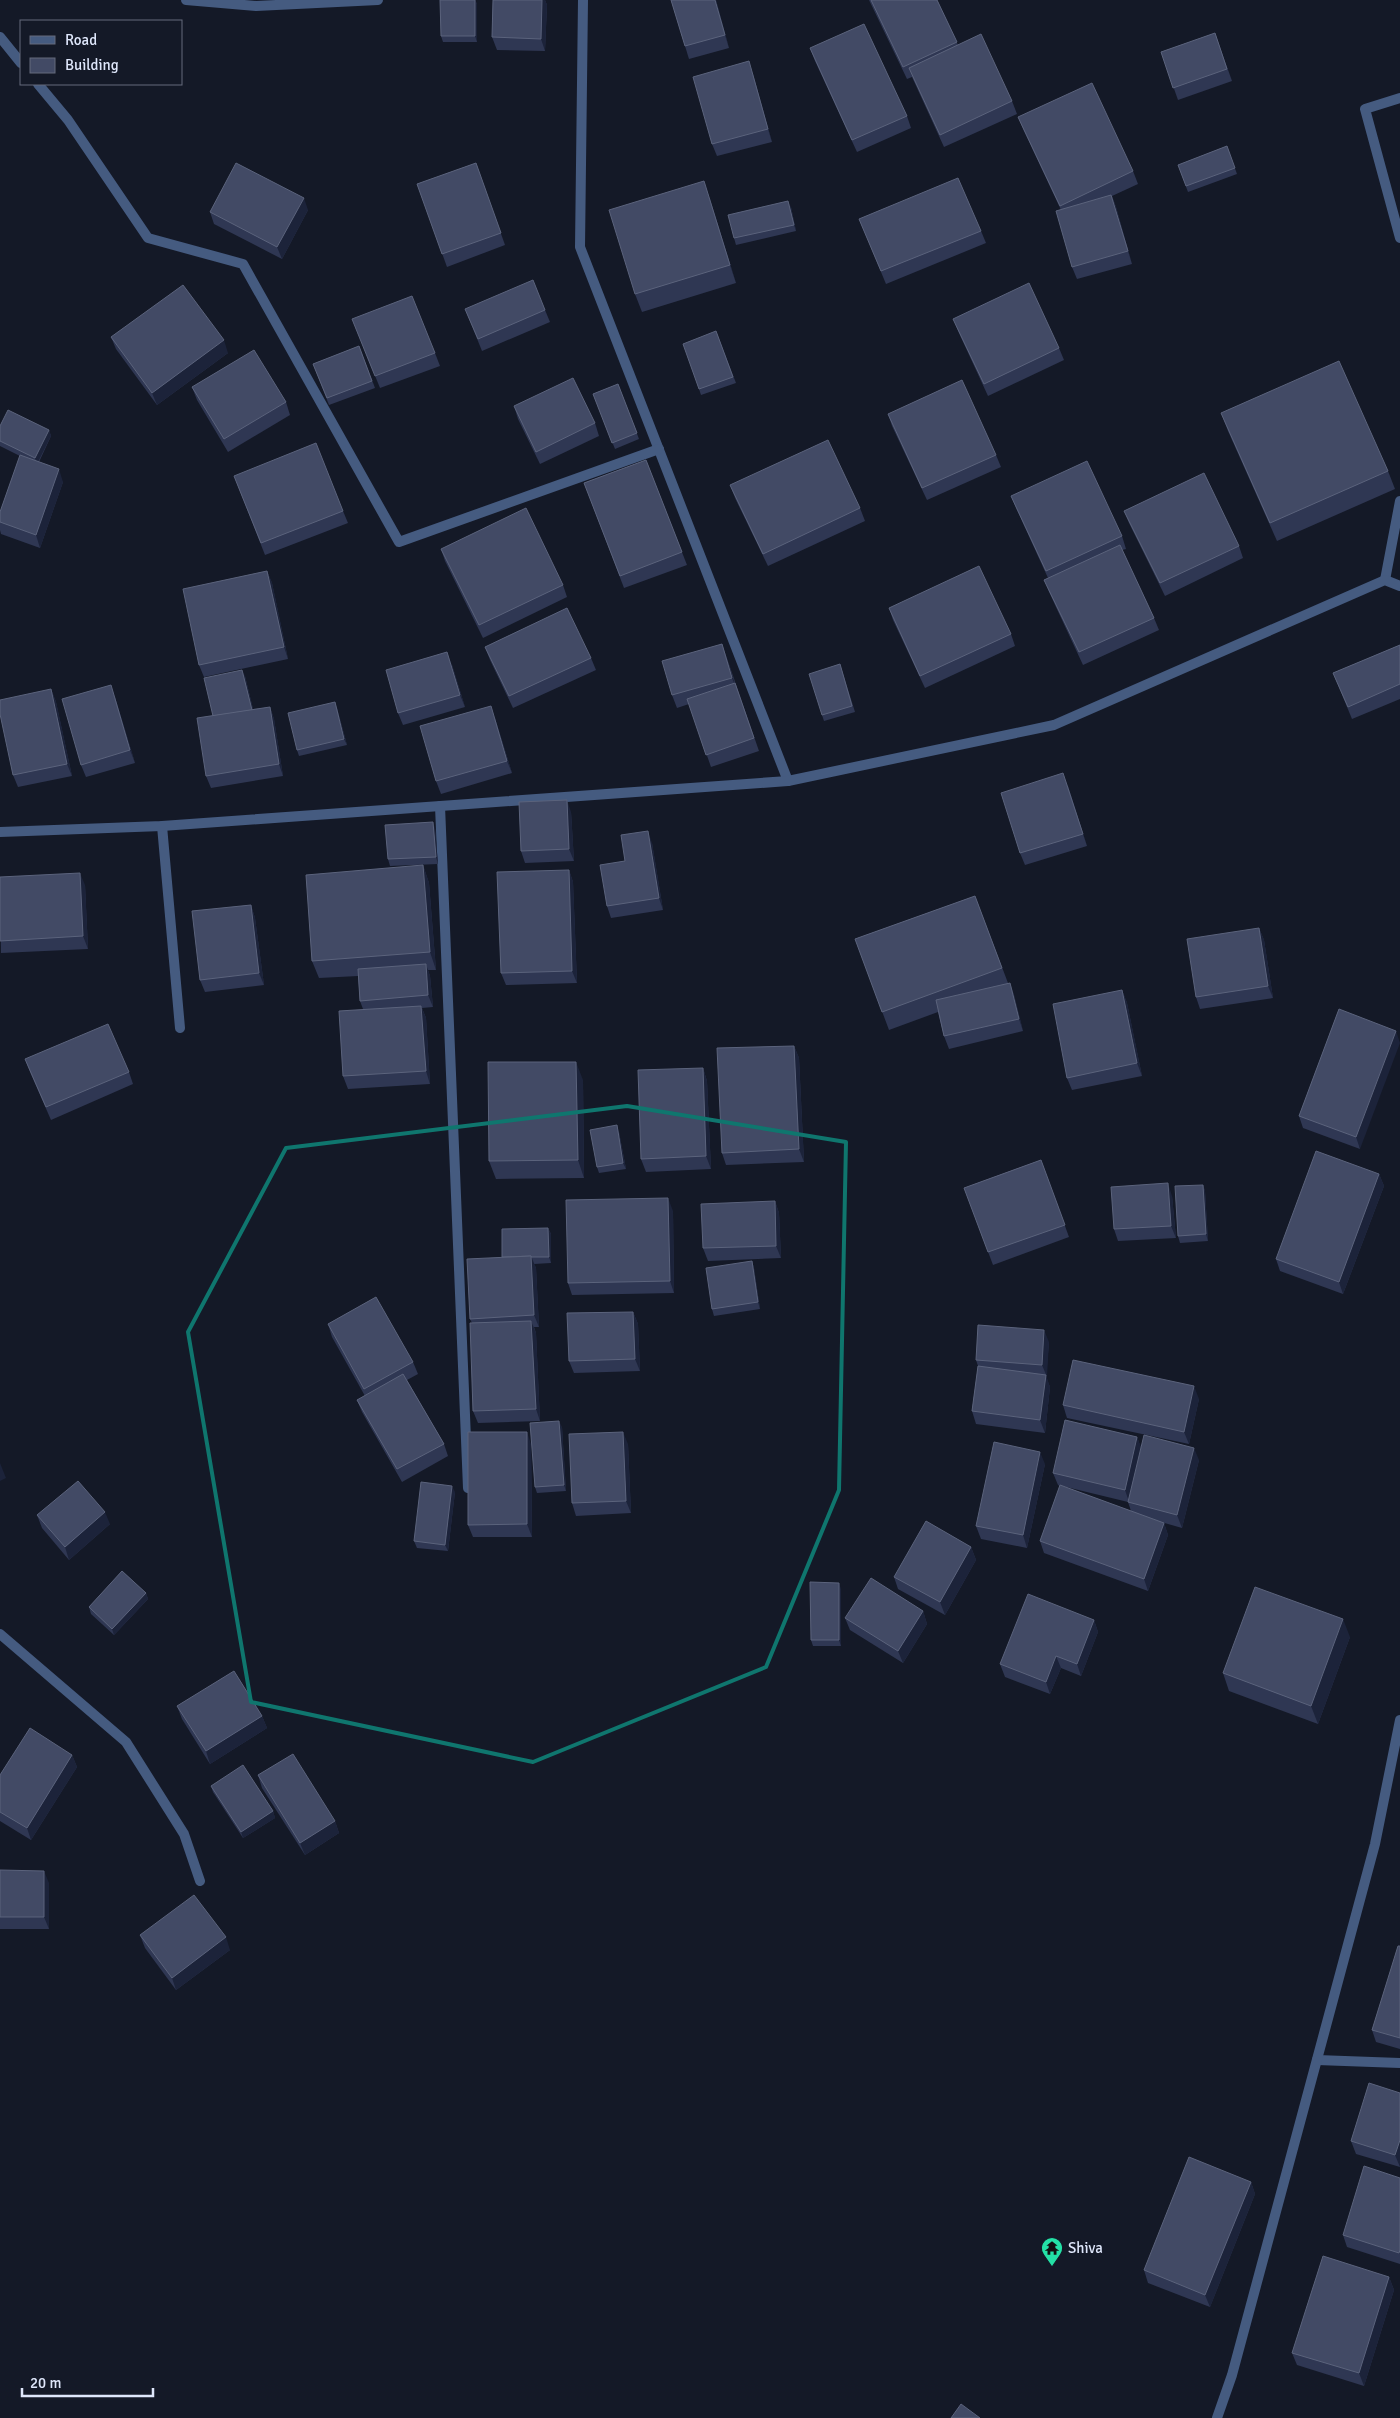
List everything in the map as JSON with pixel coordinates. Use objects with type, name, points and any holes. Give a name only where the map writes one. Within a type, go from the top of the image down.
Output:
[{"type":"street","points":[[186,0],[256,6],[378,0]]},
{"type":"street","points":[[583,0],[580,247],[788,781]]},
{"type":"street","points":[[0,37],[20,62]]},
{"type":"street","points":[[39,85],[68,120],[148,238],[242,264],[399,542],[659,449]]},
{"type":"street","points":[[1400,98],[1365,109],[1400,238]]},
{"type":"street","points":[[1385,580],[1400,501]]},
{"type":"street","points":[[0,832],[162,826],[788,781],[1054,724],[1385,580],[1400,586]]},
{"type":"street","points":[[440,806],[468,1488]]},
{"type":"street","points":[[162,826],[180,1028]]},
{"type":"street","points":[[0,1634],[126,1742],[184,1834],[200,1881]]},
{"type":"street","points":[[1217,2418],[1232,2375],[1375,1844],[1400,1720]]},
{"type":"street","points":[[1317,2060],[1400,2063]]},
{"type":"highlighted area","points":[[627,1106],[846,1142],[839,1490],[766,1667],[533,1762],[251,1702],[188,1332],[286,1148]]},
{"type":"building","points":[[440,0],[475,0],[475,36],[441,36]]},
{"type":"building","points":[[493,0],[542,0],[541,39],[492,37]]},
{"type":"building","points":[[671,0],[715,0],[725,35],[685,46]]},
{"type":"building","points":[[871,0],[937,0],[957,42],[903,67]]},
{"type":"building","points":[[864,24],[907,116],[852,140],[810,48]]},
{"type":"building","points":[[1215,33],[1227,69],[1173,88],[1161,52]]},
{"type":"building","points":[[981,34],[1012,101],[940,135],[909,68]]},
{"type":"building","points":[[749,61],[768,129],[712,144],[693,77]]},
{"type":"building","points":[[1092,83],[1133,171],[1060,206],[1018,117]]},
{"type":"building","points":[[1227,146],[1235,168],[1186,186],[1178,165]]},
{"type":"building","points":[[236,163],[304,198],[277,247],[210,212]]},
{"type":"building","points":[[476,163],[501,233],[442,254],[417,184]]},
{"type":"building","points":[[958,178],[981,231],[881,271],[859,219]]},
{"type":"building","points":[[704,181],[730,265],[635,294],[609,210]]},
{"type":"building","points":[[1111,195],[1128,251],[1072,267],[1056,211]]},
{"type":"building","points":[[788,201],[794,225],[734,238],[728,215]]},
{"type":"building","points":[[533,280],[545,310],[478,339],[465,309]]},
{"type":"building","points":[[1029,283],[1059,348],[984,384],[953,319]]},
{"type":"building","points":[[183,285],[224,340],[152,393],[111,337]]},
{"type":"building","points":[[412,296],[435,353],[375,376],[352,319]]},
{"type":"building","points":[[716,331],[733,377],[699,389],[683,344]]},
{"type":"building","points":[[359,346],[372,381],[327,398],[313,364]]},
{"type":"building","points":[[254,350],[286,402],[224,439],[192,387]]},
{"type":"building","points":[[1339,361],[1388,471],[1270,523],[1221,413]]},
{"type":"building","points":[[573,378],[595,423],[536,452],[514,406]]},
{"type":"building","points":[[962,380],[996,455],[922,488],[888,414]]},
{"type":"building","points":[[618,384],[637,433],[612,443],[593,394]]},
{"type":"building","points":[[8,410],[49,430],[35,458],[0,441],[0,426]]},
{"type":"building","points":[[828,440],[860,508],[763,554],[730,485]]},
{"type":"building","points":[[316,443],[343,511],[261,543],[234,476]]},
{"type":"building","points":[[20,455],[59,469],[36,535],[0,522],[0,512]]},
{"type":"building","points":[[646,460],[682,552],[620,576],[584,483]]},
{"type":"building","points":[[1087,461],[1122,536],[1046,571],[1011,496]]},
{"type":"building","points":[[1204,473],[1239,546],[1160,583],[1124,511]]},
{"type":"building","points":[[526,508],[563,585],[479,625],[441,549]]},
{"type":"building","points":[[1120,545],[1154,618],[1079,652],[1044,580]]},
{"type":"building","points":[[979,566],[1011,634],[920,676],[889,608]]},
{"type":"building","points":[[267,571],[284,647],[199,665],[183,589]]},
{"type":"building","points":[[567,608],[591,658],[509,696],[485,647]]},
{"type":"building","points":[[722,644],[732,678],[672,695],[662,661]]},
{"type":"building","points":[[1400,645],[1400,684],[1348,707],[1333,673]]},
{"type":"building","points":[[447,652],[460,695],[398,713],[386,670]]},
{"type":"building","points":[[840,664],[852,706],[822,715],[809,674]]},
{"type":"building","points":[[242,670],[252,710],[213,716],[204,678]]},
{"type":"building","points":[[735,683],[754,738],[706,755],[687,699]]},
{"type":"building","points":[[111,685],[130,750],[81,765],[62,699]]},
{"type":"building","points":[[51,689],[67,764],[13,775],[0,714],[0,700]]},
{"type":"building","points":[[335,702],[344,739],[297,750],[288,713]]},
{"type":"building","points":[[491,706],[507,761],[436,781],[420,726]]},
{"type":"building","points":[[270,707],[279,764],[206,776],[197,718]]},
{"type":"building","points":[[1063,773],[1083,834],[1020,853],[1001,793]]},
{"type":"building","points":[[567,800],[569,849],[521,851],[519,802]]},
{"type":"building","points":[[433,822],[436,857],[388,859],[385,825]]},
{"type":"building","points":[[648,831],[659,898],[607,906],[600,865],[625,861],[621,835]]},
{"type":"building","points":[[423,865],[430,952],[312,961],[306,875]]},
{"type":"building","points":[[569,870],[572,971],[501,973],[497,872]]},
{"type":"building","points":[[80,873],[83,936],[0,941],[0,877]]},
{"type":"building","points":[[975,896],[1002,968],[882,1012],[855,939]]},
{"type":"building","points":[[251,905],[259,973],[200,980],[192,911]]},
{"type":"building","points":[[1259,928],[1268,986],[1196,997],[1187,939]]},
{"type":"building","points":[[426,964],[428,995],[360,1001],[358,969]]},
{"type":"building","points":[[1010,983],[1019,1019],[944,1036],[936,1000]]},
{"type":"building","points":[[1122,990],[1137,1063],[1067,1078],[1053,1004]]},
{"type":"building","points":[[421,1006],[426,1071],[343,1076],[339,1011]]},
{"type":"building","points":[[1339,1009],[1396,1031],[1356,1137],[1299,1116]]},
{"type":"building","points":[[108,1024],[129,1072],[46,1107],[25,1059]]},
{"type":"building","points":[[794,1046],[799,1149],[722,1153],[717,1048]]},
{"type":"building","points":[[488,1062],[576,1062],[578,1160],[489,1161]]},
{"type":"building","points":[[703,1068],[706,1156],[641,1159],[638,1070]]},
{"type":"building","points":[[617,1125],[623,1163],[597,1167],[590,1130]]},
{"type":"building","points":[[1316,1151],[1379,1174],[1339,1282],[1276,1259]]},
{"type":"building","points":[[1041,1160],[1065,1225],[988,1252],[964,1188]]},
{"type":"building","points":[[1168,1183],[1171,1226],[1114,1229],[1111,1187]]},
{"type":"building","points":[[1203,1185],[1206,1234],[1178,1236],[1175,1186]]},
{"type":"building","points":[[668,1198],[670,1281],[568,1283],[566,1200]]},
{"type":"building","points":[[775,1201],[776,1246],[703,1248],[701,1204]]},
{"type":"building","points":[[548,1228],[549,1257],[502,1257],[502,1229]]},
{"type":"building","points":[[531,1256],[534,1315],[470,1319],[467,1259]]},
{"type":"building","points":[[752,1261],[758,1302],[712,1309],[706,1268]]},
{"type":"building","points":[[376,1297],[413,1362],[364,1389],[328,1324]]},
{"type":"building","points":[[633,1312],[635,1359],[569,1361],[567,1313]]},
{"type":"building","points":[[531,1321],[536,1409],[473,1411],[470,1323]]},
{"type":"building","points":[[978,1325],[1044,1330],[1042,1365],[976,1360]]},
{"type":"building","points":[[1073,1360],[1194,1386],[1184,1432],[1063,1405]]},
{"type":"building","points":[[978,1366],[1046,1375],[1040,1420],[972,1411]]},
{"type":"building","points":[[403,1374],[444,1444],[397,1469],[357,1400]]},
{"type":"building","points":[[1065,1420],[1137,1437],[1125,1490],[1053,1473]]},
{"type":"building","points":[[559,1421],[564,1485],[535,1487],[530,1423]]},
{"type":"building","points":[[468,1432],[527,1432],[527,1524],[468,1525]]},
{"type":"building","points":[[623,1432],[626,1501],[572,1503],[569,1434]]},
{"type":"building","points":[[1144,1435],[1194,1448],[1177,1515],[1128,1502]]},
{"type":"building","points":[[994,1442],[1040,1452],[1023,1535],[976,1526]]},
{"type":"building","points":[[78,1481],[105,1512],[65,1547],[37,1515]]},
{"type":"building","points":[[421,1482],[452,1486],[445,1545],[414,1541]]},
{"type":"building","points":[[1060,1485],[1164,1523],[1144,1579],[1040,1541]]},
{"type":"building","points":[[926,1521],[971,1547],[940,1602],[894,1577]]},
{"type":"building","points":[[122,1571],[146,1593],[112,1629],[89,1607]]},
{"type":"building","points":[[871,1578],[923,1611],[898,1651],[845,1618]]},
{"type":"building","points":[[810,1582],[839,1583],[839,1640],[811,1640]]},
{"type":"building","points":[[1255,1587],[1343,1619],[1311,1706],[1223,1673]]},
{"type":"building","points":[[1028,1594],[1094,1620],[1077,1664],[1056,1656],[1046,1682],[1000,1664]]},
{"type":"building","points":[[234,1671],[262,1716],[206,1751],[177,1706]]},
{"type":"building","points":[[30,1728],[72,1755],[27,1828],[0,1812],[0,1775]]},
{"type":"building","points":[[293,1754],[335,1821],[300,1843],[258,1775]]},
{"type":"building","points":[[243,1765],[273,1811],[241,1832],[211,1786]]},
{"type":"building","points":[[0,1870],[44,1871],[44,1917],[0,1917]]},
{"type":"building","points":[[194,1895],[226,1937],[172,1978],[140,1935]]},
{"type":"building","points":[[1398,1946],[1400,1946],[1400,2038],[1372,2030]]},
{"type":"building","points":[[1369,2083],[1400,2093],[1400,2140],[1395,2155],[1351,2141]]},
{"type":"building","points":[[1189,2157],[1251,2182],[1205,2295],[1144,2270]]},
{"type":"building","points":[[1364,2166],[1400,2178],[1399,2253],[1343,2235]]},
{"type":"building","points":[[1323,2256],[1389,2277],[1359,2373],[1292,2353]]},
{"type":"building","points":[[961,2404],[980,2418],[951,2418]]},
{"type":"place","name":"Shiva","points":[[1052,2267]]}]
